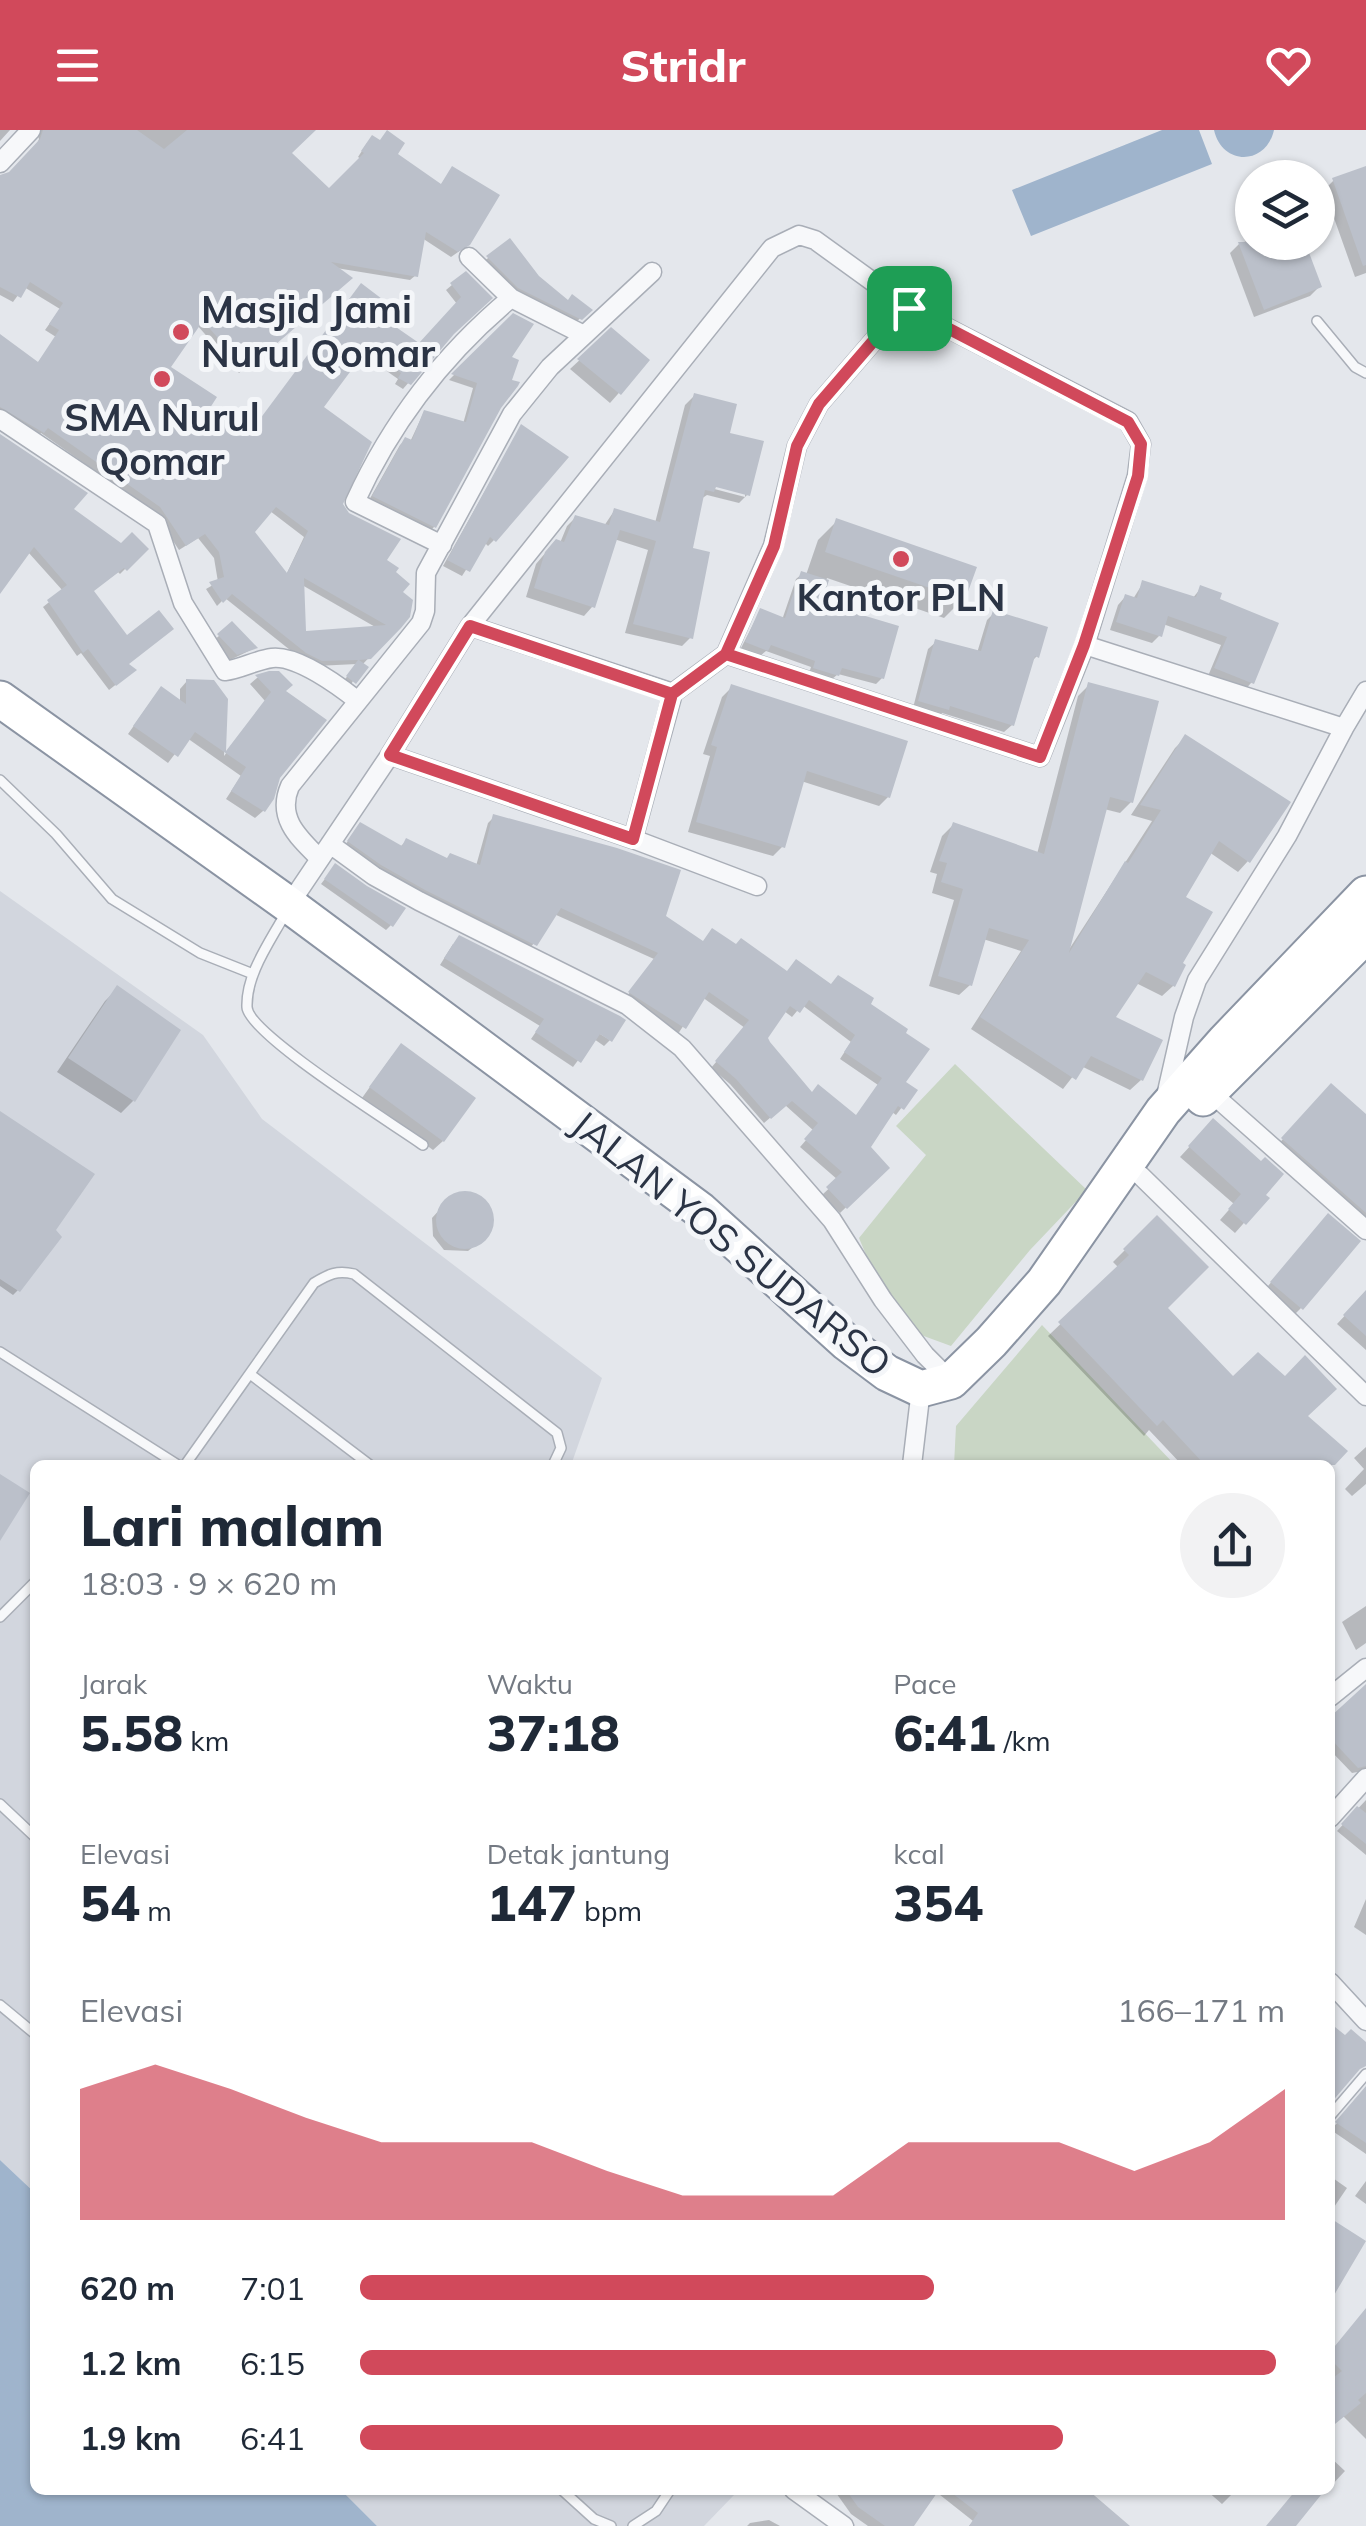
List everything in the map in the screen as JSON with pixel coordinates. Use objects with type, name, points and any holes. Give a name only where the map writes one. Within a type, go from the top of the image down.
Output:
[{"type":"highway","name":"JALAN YOS SUDARSO","points":[[0,699],[289,905],[700,1210],[847,1343],[887,1373],[929,1397]]},
{"type":"highway","points":[[929,1397],[992,1342],[1044,1282],[1162,1111],[1224,1041],[1361,925]]},
{"type":"highway","points":[[1098,1204],[1140,1175],[1208,1092],[1361,925]]},
{"type":"street","points":[[0,163],[30,130]]},
{"type":"street","points":[[289,905],[390,755],[470,626],[772,248],[800,235],[814,240],[909,308],[1128,422],[1135,430],[1141,444],[1138,476],[1084,645],[1040,757],[726,654]]},
{"type":"street","points":[[469,258],[511,298],[584,335]]},
{"type":"street","points":[[652,272],[550,367],[512,414],[424,582],[425,610],[420,623],[286,796],[288,822],[325,852],[627,1005],[682,1048],[832,1220],[882,1300],[925,1356],[929,1397],[913,1460]]},
{"type":"street","points":[[442,545],[355,502],[393,427],[467,338],[511,298]]},
{"type":"street","points":[[633,839],[672,694],[726,654],[774,546],[797,446],[819,404],[882,331],[909,308]]},
{"type":"street","points":[[0,418],[157,524],[184,603],[225,671],[265,659],[286,658],[339,686],[358,701]]},
{"type":"street","points":[[470,626],[672,694]]},
{"type":"street","points":[[1084,645],[1344,728]]},
{"type":"street","points":[[1162,1111],[1184,1017],[1198,980],[1287,836],[1366,690]]},
{"type":"street","points":[[390,755],[757,886]]},
{"type":"street","points":[[1208,1092],[1366,1230]]},
{"type":"street","points":[[1140,1175],[1366,1396]]},
{"type":"street","points":[[1335,1693],[1366,1668]]},
{"type":"street","points":[[1335,1812],[1366,1778]]},
{"type":"street","points":[[1335,1986],[1362,2008]]},
{"type":"street","points":[[804,2495],[844,2526]]},
{"type":"lane","points":[[1316,322],[1366,373]]},
{"type":"lane","points":[[0,780],[56,834],[112,899],[200,953],[253,974]]},
{"type":"lane","points":[[289,905],[253,974],[247,1008],[253,1021],[287,1052],[423,1145]]},
{"type":"lane","points":[[190,1460],[314,1283],[329,1274],[354,1274],[557,1433],[561,1448],[555,1460]]},
{"type":"lane","points":[[0,1352],[170,1460]]},
{"type":"lane","points":[[250,1374],[363,1460]]},
{"type":"lane","points":[[0,1617],[30,1587]]},
{"type":"lane","points":[[0,1804],[30,1831]]},
{"type":"lane","points":[[0,2005],[30,2030]]},
{"type":"lane","points":[[1335,2110],[1366,2074]]},
{"type":"lane","points":[[568,2495],[594,2519],[611,2526]]},
{"type":"lane","points":[[633,2526],[656,2511],[667,2495]]},
{"type":"shaded area","points":[[0,891],[203,1035],[262,1119],[602,1378],[573,1460],[30,1460],[30,2188],[0,2160]]},
{"type":"shaded area","points":[[346,2495],[734,2495],[704,2526],[377,2526]]},
{"type":"green space","points":[[955,1064],[1087,1190],[1030,1250],[951,1346],[921,1335],[877,1281],[859,1238],[926,1155],[896,1126]]},
{"type":"green space","points":[[1042,1325],[1170,1460],[954,1460],[956,1426]]},
{"type":"water","points":[[1162,130],[1199,130],[1212,164],[1031,236],[1012,190]]},
{"type":"water","points":[[1214,130],[1274,130],[1262,150],[1244,157],[1226,150]]},
{"type":"water","points":[[0,2160],[30,2188],[30,2495],[346,2495],[377,2526],[0,2526]]},
{"type":"building","points":[[43,130],[137,130],[164,149],[187,130],[316,130],[292,153],[329,188],[364,153],[361,151],[372,135],[380,140],[387,130],[405,143],[398,154],[441,184],[452,166],[500,195],[470,245],[458,252],[426,232],[418,277],[331,262],[353,278],[246,370],[203,321],[171,367],[217,397],[208,411],[251,431],[361,283],[386,302],[377,314],[419,343],[461,297],[450,283],[466,271],[493,298],[454,334],[411,385],[367,349],[324,407],[372,442],[343,504],[349,513],[401,539],[387,560],[399,568],[396,572],[410,584],[403,592],[413,600],[410,617],[401,628],[371,659],[359,660],[369,667],[356,684],[346,676],[358,660],[322,661],[306,653],[232,594],[223,603],[209,582],[224,577],[219,552],[205,534],[186,546],[160,507],[48,428],[44,433],[0,407],[0,334],[38,362],[59,330],[49,324],[63,303],[30,282],[21,298],[0,287],[0,175],[9,172],[40,139]],"holes":[[[276,507],[308,531],[287,573],[255,532]],[[304,578],[386,625],[306,631]]]},
{"type":"building","points":[[1366,166],[1363,266],[1335,187],[1335,177]]},
{"type":"building","points":[[510,238],[539,276],[568,300],[572,294],[593,310],[582,320],[518,288],[486,256]]},
{"type":"building","points":[[1245,260],[1312,260],[1322,287],[1264,310]]},
{"type":"building","points":[[513,313],[534,324],[512,357],[519,360],[512,380],[520,382],[501,408],[436,528],[372,496],[405,437],[412,440],[424,410],[466,422],[477,383],[451,374]]},
{"type":"building","points":[[611,327],[650,360],[621,395],[577,359]]},
{"type":"building","points":[[694,393],[737,404],[730,433],[764,441],[750,496],[716,487],[714,492],[705,490],[693,548],[710,552],[693,639],[633,624],[656,541],[620,530],[595,608],[534,588],[545,552],[556,539],[564,542],[575,515],[609,525],[614,508],[660,522]]},
{"type":"building","points":[[521,424],[569,457],[496,542],[490,537],[470,572],[447,560]]},
{"type":"building","points":[[0,434],[88,493],[74,509],[121,543],[132,532],[149,549],[127,571],[124,568],[94,591],[127,635],[159,610],[174,629],[129,664],[137,670],[116,686],[88,649],[83,653],[47,600],[67,585],[34,547],[0,594]]},
{"type":"building","name":"Kantor PLN","points":[[836,518],[977,567],[965,600],[825,552]]},
{"type":"building","points":[[801,571],[829,580],[822,603],[899,626],[884,679],[842,668],[839,676],[813,668],[815,661],[771,645],[768,651],[745,642],[760,608],[785,618]]},
{"type":"building","points":[[1142,580],[1196,597],[1200,585],[1222,593],[1220,599],[1279,623],[1254,684],[1214,668],[1227,637],[1168,616],[1162,637],[1116,622],[1125,594],[1137,598]]},
{"type":"building","points":[[993,610],[1048,627],[1014,726],[950,706],[949,710],[918,701],[935,639],[981,651]]},
{"type":"building","points":[[232,621],[258,648],[237,655],[217,634]]},
{"type":"building","points":[[279,671],[293,685],[286,691],[327,720],[280,778],[265,812],[231,791],[246,767],[195,732],[178,757],[133,726],[161,686],[186,704],[186,679],[214,680],[228,699],[226,751],[271,692],[255,675]]},
{"type":"building","points":[[1088,682],[1159,701],[1133,803],[1110,797],[1069,953],[1161,810],[1140,805],[1185,734],[1291,802],[1250,863],[1219,841],[1186,897],[1213,912],[1183,963],[1186,965],[1175,987],[1146,972],[1116,1017],[1163,1040],[1143,1081],[1091,1056],[1076,1080],[980,1017],[1029,940],[989,928],[972,986],[938,976],[963,889],[941,882],[947,863],[939,861],[953,822],[1044,854]]},
{"type":"building","points":[[731,684],[908,741],[890,798],[807,771],[785,848],[696,822],[717,747],[711,745]]},
{"type":"building","points":[[493,814],[617,848],[681,870],[666,916],[703,941],[712,928],[736,944],[741,938],[787,971],[796,959],[831,984],[838,975],[874,998],[871,1004],[930,1049],[906,1082],[918,1090],[904,1110],[898,1106],[871,1147],[890,1168],[847,1209],[826,1187],[842,1172],[804,1139],[818,1123],[792,1101],[771,1119],[715,1061],[749,1020],[709,992],[686,1029],[628,992],[658,953],[561,908],[537,946],[425,890],[347,841],[360,822],[402,846],[406,838],[447,858],[450,853],[480,865]],"holes":[[[809,1000],[855,1035],[844,1052],[882,1078],[856,1115],[818,1084],[812,1092],[768,1038],[790,1006],[800,1013]]]},
{"type":"building","points":[[335,863],[406,908],[393,927],[324,879]]},
{"type":"building","points":[[459,935],[626,1020],[612,1042],[600,1034],[581,1063],[535,1032],[544,1019],[444,958]]},
{"type":"building","points":[[117,985],[181,1030],[135,1102],[68,1058]]},
{"type":"building","points":[[401,1043],[476,1098],[444,1142],[369,1087]]},
{"type":"building","points":[[1331,1083],[1366,1114],[1366,1213],[1281,1138]]},
{"type":"building","points":[[0,1111],[95,1174],[56,1230],[62,1237],[20,1292],[0,1279]]},
{"type":"building","points":[[1213,1118],[1261,1161],[1265,1157],[1284,1174],[1266,1195],[1270,1198],[1246,1225],[1228,1209],[1241,1194],[1188,1146]]},
{"type":"building","points":[[465,1191],[485,1200],[494,1220],[485,1240],[465,1249],[445,1240],[436,1220],[445,1200]]},
{"type":"building","points":[[1328,1213],[1361,1241],[1303,1310],[1270,1282]]},
{"type":"building","points":[[1157,1215],[1209,1267],[1168,1308],[1233,1376],[1258,1352],[1285,1376],[1305,1355],[1337,1389],[1308,1416],[1348,1451],[1335,1465],[1335,1460],[1200,1460],[1163,1420],[1157,1426],[1058,1322],[1129,1255],[1123,1249]]},
{"type":"building","points":[[1366,1290],[1366,1336],[1343,1315]]},
{"type":"building","points":[[0,1474],[30,1493],[0,1541]]},
{"type":"building","points":[[1366,1684],[1366,1766],[1358,1768],[1335,1743],[1335,1712]]},
{"type":"building","points":[[1357,1806],[1366,1813],[1366,1844],[1341,1824]]},
{"type":"building","points":[[1335,2027],[1345,2035],[1351,2029],[1366,2042],[1366,2066],[1335,2098]]},
{"type":"building","points":[[1366,2086],[1366,2143],[1335,2122]]},
{"type":"building","points":[[1335,2221],[1366,2241],[1335,2294]]},
{"type":"building","points":[[1366,2308],[1366,2393],[1358,2400],[1361,2403],[1335,2424],[1335,2376],[1342,2371],[1335,2364],[1335,2346]]},
{"type":"building","points":[[850,2495],[936,2495],[914,2526],[885,2526],[858,2507]]},
{"type":"building","points":[[955,2495],[1094,2495],[1130,2526],[969,2526],[978,2513]]},
{"type":"building","points":[[1292,2495],[1321,2495],[1296,2526],[1266,2526]]},
{"type":"place","name":"Masjid Jami Nurul Qomar","points":[[181,332]]},
{"type":"place","name":"SMA Nurul Qomar","points":[[162,379]]},
{"type":"place","name":"Kantor PLN","points":[[901,559]]},
{"type":"route","points":[[909,308],[882,331],[819,404],[797,446],[774,546],[726,654],[672,694],[470,626],[390,755],[633,839],[672,694],[726,654],[1040,757],[1108,573],[1138,476],[1141,444],[1128,422],[909,308]]}]
